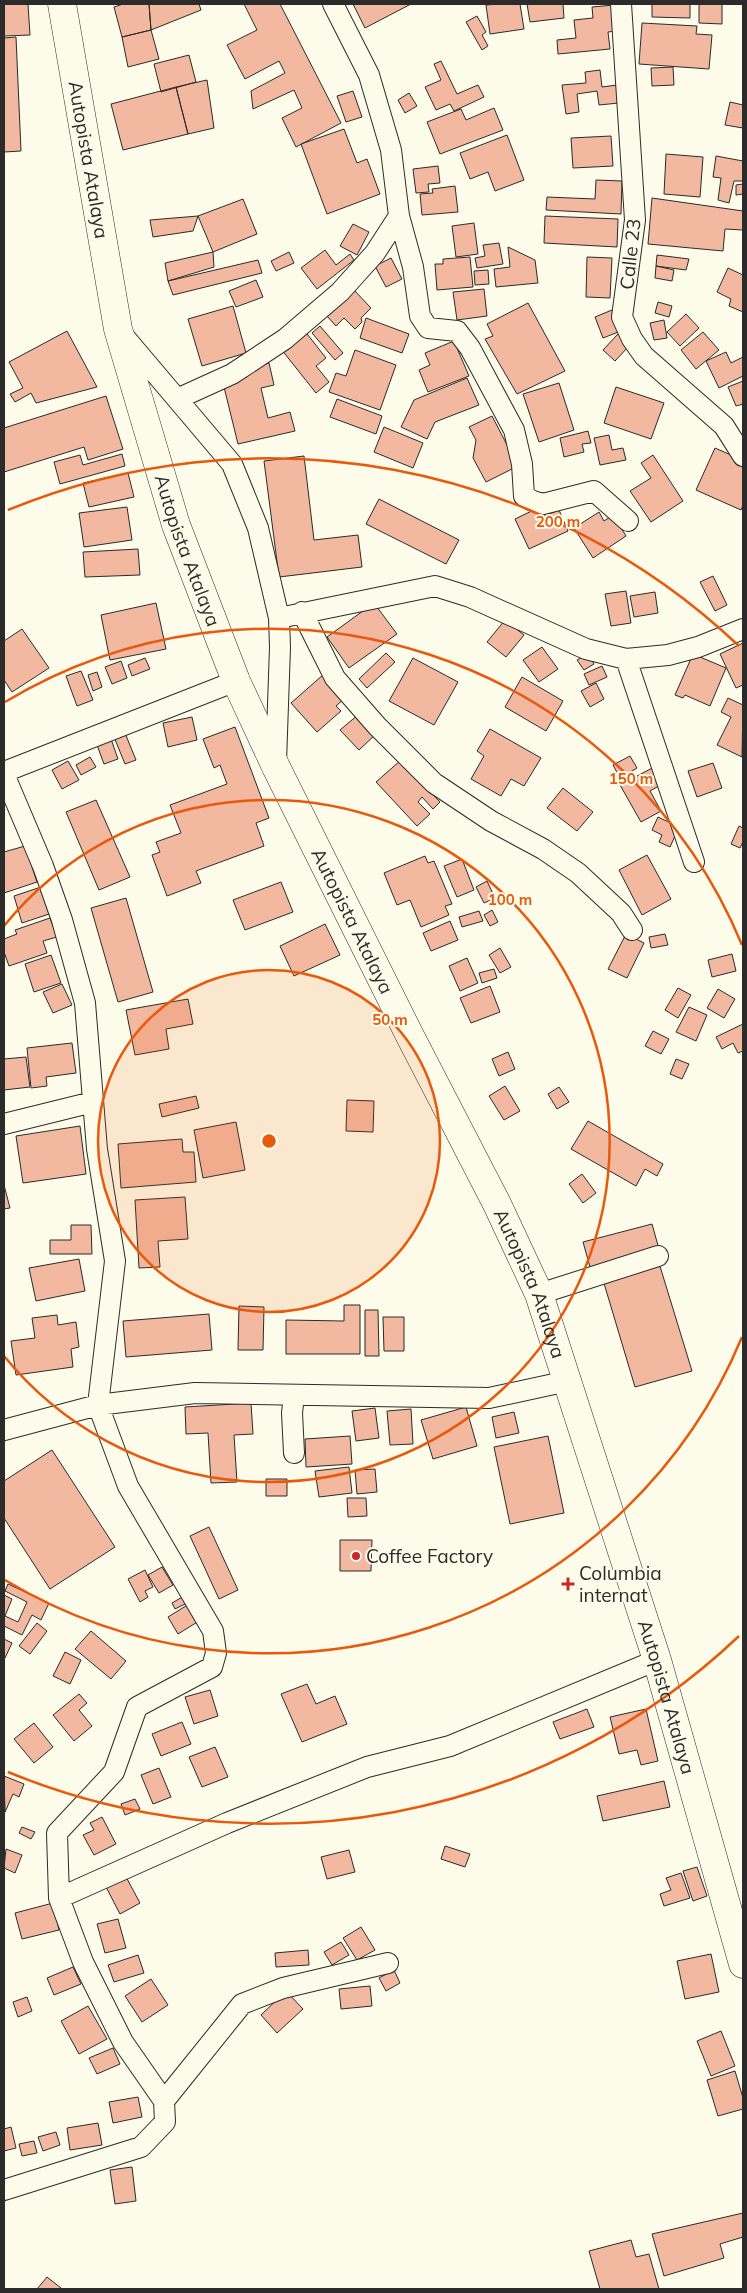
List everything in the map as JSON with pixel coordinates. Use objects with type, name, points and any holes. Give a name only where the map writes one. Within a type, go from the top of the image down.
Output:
[{"type":"main road","name":"Autopista Atalaya","points":[[62,4],[118,329],[176,525],[236,681],[276,767],[497,1204],[539,1294],[657,1660],[743,1964]]},
{"type":"street","points":[[333,4],[369,75],[391,150],[399,216],[413,268],[420,316],[428,328],[457,332],[470,348],[514,430],[522,464],[524,496],[533,502],[543,504],[594,491],[628,521]]},
{"type":"street","name":"Calle 23","points":[[621,4],[636,220],[622,317],[632,339],[644,356],[724,426],[743,456]]},
{"type":"street","points":[[177,399],[232,374],[285,339],[340,292],[375,253],[399,216]]},
{"type":"street","points":[[118,329],[232,464],[258,528],[279,618],[280,647],[276,767]]},
{"type":"street","points":[[279,618],[435,586],[470,597],[586,649],[626,659],[668,654],[698,647],[743,630]]},
{"type":"street","points":[[302,612],[335,678],[377,726],[434,783],[490,821],[543,849],[578,873],[621,913],[632,930]]},
{"type":"street","points":[[626,659],[694,862]]},
{"type":"street","points":[[4,2190],[141,2147],[165,2122],[164,2101],[123,2042],[83,1962],[59,1898],[57,1832],[114,1772],[137,1707],[212,1667],[216,1653],[213,1631],[128,1486],[98,1406],[114,1261],[97,1149],[85,1003],[59,911],[43,866],[4,773],[236,681]]},
{"type":"street","points":[[4,1124],[93,1102]]},
{"type":"street","points":[[539,1294],[658,1256]]},
{"type":"street","points":[[4,1430],[98,1406],[195,1392],[489,1398],[568,1381]]},
{"type":"street","points":[[294,1395],[292,1413],[294,1453]]},
{"type":"street","points":[[59,1898],[227,1823],[358,1771],[450,1746],[657,1660]]},
{"type":"street","points":[[164,2101],[242,2004],[283,1988],[388,1963]]},
{"type":"building","points":[[4,4],[28,4],[30,35],[4,36]]},
{"type":"building","points":[[123,4],[149,4],[151,30],[122,37],[114,7]]},
{"type":"building","points":[[149,4],[199,4],[201,10],[151,30]]},
{"type":"building","points":[[244,4],[280,4],[341,123],[296,147],[282,118],[302,108],[294,90],[253,109],[251,91],[285,73],[279,61],[245,79],[227,45],[257,30]]},
{"type":"building","points":[[353,4],[411,4],[365,28]]},
{"type":"building","points":[[520,4],[524,29],[490,34],[486,5]]},
{"type":"building","points":[[527,4],[563,4],[564,18],[530,22]]},
{"type":"building","points":[[652,4],[690,4],[690,18],[652,17]]},
{"type":"building","points":[[699,4],[722,4],[722,24],[699,23]]},
{"type":"building","points":[[614,5],[616,31],[608,32],[610,49],[558,54],[557,40],[576,38],[574,20],[593,18],[592,7]]},
{"type":"building","points":[[477,16],[486,32],[482,35],[488,46],[482,50],[466,22]]},
{"type":"building","points":[[642,23],[697,26],[696,34],[712,35],[709,69],[639,64]]},
{"type":"building","points":[[151,30],[159,59],[128,67],[122,37]]},
{"type":"building","points":[[16,37],[21,151],[4,152],[4,38]]},
{"type":"building","points":[[189,55],[196,82],[161,92],[154,64]]},
{"type":"building","points":[[441,61],[457,94],[478,85],[484,97],[454,111],[450,104],[436,110],[425,87],[441,80],[434,64]]},
{"type":"building","points":[[673,67],[674,85],[652,86],[651,68]]},
{"type":"building","points":[[600,70],[602,87],[617,85],[619,103],[599,105],[597,91],[577,94],[579,112],[566,114],[562,85],[586,83],[585,72]]},
{"type":"building","points":[[207,80],[214,128],[188,134],[176,87]]},
{"type":"building","points":[[176,87],[188,134],[123,150],[111,104]]},
{"type":"building","points":[[353,91],[362,117],[346,122],[337,96]]},
{"type":"building","points":[[409,93],[417,106],[405,113],[398,100]]},
{"type":"building","points":[[730,102],[743,105],[743,128],[725,125]]},
{"type":"building","points":[[494,108],[503,130],[440,154],[427,122],[461,109],[466,120]]},
{"type":"building","points":[[344,129],[357,163],[367,159],[380,194],[327,214],[301,144]]},
{"type":"building","points":[[507,135],[524,180],[495,191],[488,172],[470,179],[460,153]]},
{"type":"building","points":[[611,136],[613,166],[573,168],[571,138]]},
{"type":"building","points":[[666,154],[703,157],[700,197],[664,194]]},
{"type":"building","points":[[716,156],[743,161],[743,181],[734,181],[729,203],[718,200],[721,178],[713,177]]},
{"type":"building","points":[[438,166],[440,183],[428,184],[429,192],[416,193],[413,169]]},
{"type":"building","points":[[596,180],[622,181],[621,214],[546,210],[547,197],[595,199]]},
{"type":"building","points":[[743,184],[743,194],[736,195],[736,185]]},
{"type":"building","points":[[455,186],[458,212],[422,215],[420,194],[433,193],[432,189]]},
{"type":"building","points":[[652,198],[743,211],[743,230],[725,229],[723,251],[648,244]]},
{"type":"building","points":[[243,199],[257,234],[213,252],[198,216]]},
{"type":"building","points":[[198,216],[193,231],[153,237],[150,220]]},
{"type":"building","points":[[545,216],[618,219],[617,247],[544,243]]},
{"type":"building","points":[[474,223],[478,254],[456,257],[452,226]]},
{"type":"building","points":[[353,224],[369,232],[357,255],[340,246]]},
{"type":"building","points":[[499,243],[503,264],[477,268],[475,258],[485,256],[483,245]]},
{"type":"building","points":[[508,247],[535,260],[538,283],[496,287],[494,269],[510,267]]},
{"type":"building","points":[[325,250],[336,265],[350,254],[354,260],[317,289],[301,268]]},
{"type":"building","points":[[213,252],[214,267],[168,281],[165,263]]},
{"type":"building","points":[[289,252],[294,263],[276,271],[271,261]]},
{"type":"building","points":[[657,255],[689,259],[686,270],[656,266]]},
{"type":"building","points":[[470,257],[473,287],[437,290],[435,264],[443,264],[443,259]]},
{"type":"building","points":[[587,257],[612,258],[610,298],[586,297]]},
{"type":"building","points":[[391,258],[402,279],[386,287],[375,266]]},
{"type":"building","points":[[258,260],[262,273],[173,295],[168,281]]},
{"type":"building","points":[[656,266],[674,270],[672,281],[655,278]]},
{"type":"building","points":[[728,268],[743,275],[743,312],[729,306],[731,299],[717,292]]},
{"type":"building","points":[[488,270],[489,284],[475,285],[474,271]]},
{"type":"building","points":[[256,280],[263,297],[236,307],[229,291]]},
{"type":"building","points":[[353,289],[371,308],[361,318],[362,322],[355,329],[344,318],[336,326],[326,315]]},
{"type":"building","points":[[484,289],[487,316],[457,320],[453,292]]},
{"type":"building","points":[[658,302],[672,306],[669,317],[655,313]]},
{"type":"building","points":[[528,303],[565,371],[517,394],[485,339],[493,336],[487,324]]},
{"type":"building","points":[[233,306],[246,353],[202,366],[188,319]]},
{"type":"building","points":[[612,310],[621,331],[603,338],[595,317]]},
{"type":"building","points":[[686,314],[699,328],[680,346],[667,332]]},
{"type":"building","points":[[366,318],[409,334],[402,353],[360,338]]},
{"type":"building","points":[[664,320],[667,338],[654,340],[650,323]]},
{"type":"building","points":[[320,326],[343,353],[335,360],[312,333]]},
{"type":"building","points":[[304,330],[326,358],[316,366],[329,382],[316,393],[281,349]]},
{"type":"building","points":[[67,331],[97,387],[36,403],[31,393],[15,402],[10,394],[23,388],[9,362]]},
{"type":"building","points":[[703,332],[719,350],[696,369],[681,350]]},
{"type":"building","points":[[618,334],[630,345],[615,361],[603,350]]},
{"type":"building","points":[[454,341],[469,376],[428,392],[419,370],[430,365],[425,353]]},
{"type":"building","points":[[355,350],[396,365],[380,410],[329,392],[336,373],[346,376]]},
{"type":"building","points":[[726,352],[731,363],[743,357],[743,376],[719,388],[706,361]]},
{"type":"building","points":[[269,363],[274,385],[261,388],[268,418],[290,412],[295,431],[238,444],[223,383],[247,377],[245,369]]},
{"type":"building","points":[[467,378],[479,405],[435,422],[427,439],[401,427],[414,400]]},
{"type":"building","points":[[743,381],[743,404],[736,406],[728,387]]},
{"type":"building","points":[[559,383],[574,430],[539,442],[523,394]]},
{"type":"building","points":[[616,387],[664,403],[651,439],[604,423]]},
{"type":"building","points":[[106,396],[123,449],[88,460],[84,447],[4,472],[4,428]]},
{"type":"building","points":[[337,399],[382,416],[376,434],[330,417]]},
{"type":"building","points":[[492,416],[518,466],[486,482],[473,458],[476,440],[469,427]]},
{"type":"building","points":[[384,427],[423,443],[413,468],[374,452]]},
{"type":"building","points":[[588,431],[591,443],[582,444],[584,452],[564,457],[560,438]]},
{"type":"building","points":[[609,435],[612,450],[623,448],[626,460],[600,465],[594,438]]},
{"type":"building","points":[[715,448],[740,459],[743,470],[743,505],[741,510],[696,490]]},
{"type":"building","points":[[122,454],[125,466],[60,484],[54,462],[80,455],[83,465]]},
{"type":"building","points":[[653,455],[683,501],[651,522],[630,491],[651,478],[641,463]]},
{"type":"building","points":[[304,456],[314,540],[358,535],[362,567],[279,577],[264,461]]},
{"type":"building","points":[[128,473],[134,497],[89,507],[83,483]]},
{"type":"building","points":[[379,499],[459,540],[446,564],[366,524]]},
{"type":"building","points":[[127,507],[132,540],[84,547],[79,513]]},
{"type":"building","points":[[540,507],[544,516],[559,510],[568,531],[529,549],[515,519]]},
{"type":"building","points":[[599,512],[604,521],[613,515],[626,536],[593,558],[574,528]]},
{"type":"building","points":[[138,549],[140,575],[85,577],[83,552]]},
{"type":"building","points":[[713,576],[727,605],[715,611],[700,582]]},
{"type":"building","points":[[626,591],[631,623],[611,626],[605,594]]},
{"type":"building","points":[[655,592],[658,613],[634,617],[630,596]]},
{"type":"building","points":[[156,603],[166,649],[110,660],[101,615]]},
{"type":"building","points":[[374,603],[397,634],[349,668],[327,637]]},
{"type":"building","points":[[505,620],[524,635],[506,657],[487,642]]},
{"type":"building","points":[[22,629],[49,668],[12,692],[4,680],[4,641]]},
{"type":"building","points":[[743,643],[743,685],[736,688],[720,654]]},
{"type":"building","points":[[542,647],[558,669],[539,682],[523,660]]},
{"type":"building","points":[[386,653],[395,662],[367,688],[359,679]]},
{"type":"building","points":[[588,654],[594,664],[584,670],[577,660]]},
{"type":"building","points":[[693,654],[726,668],[710,706],[685,695],[683,698],[675,695]]},
{"type":"building","points":[[145,658],[150,669],[132,676],[128,665]]},
{"type":"building","points":[[413,658],[458,682],[434,725],[389,701]]},
{"type":"building","points":[[121,661],[127,678],[112,684],[105,667]]},
{"type":"building","points":[[602,666],[607,677],[589,685],[584,674]]},
{"type":"building","points":[[81,671],[93,700],[77,706],[66,676]]},
{"type":"building","points":[[97,672],[102,687],[93,691],[88,675]]},
{"type":"building","points":[[324,674],[346,697],[336,706],[341,711],[317,732],[291,703]]},
{"type":"building","points":[[522,677],[563,701],[546,731],[505,707]]},
{"type":"building","points":[[596,683],[604,699],[590,707],[581,691]]},
{"type":"building","points":[[728,698],[743,705],[742,757],[717,745],[731,717],[721,712]]},
{"type":"building","points":[[359,714],[377,733],[359,750],[340,730]]},
{"type":"building","points":[[192,717],[197,740],[168,747],[163,723]]},
{"type":"building","points":[[235,727],[269,818],[256,823],[264,846],[196,871],[201,883],[167,896],[152,855],[160,852],[156,842],[181,833],[170,805],[227,784],[220,765],[214,768],[203,739]]},
{"type":"building","points":[[490,729],[541,758],[524,786],[511,779],[501,796],[471,779],[484,756],[477,751]]},
{"type":"building","points":[[125,733],[136,760],[125,764],[114,737]]},
{"type":"building","points":[[111,739],[118,759],[104,764],[97,745]]},
{"type":"building","points":[[630,756],[637,768],[620,778],[613,765]]},
{"type":"building","points":[[90,757],[96,767],[81,775],[76,765]]},
{"type":"building","points":[[401,760],[440,802],[433,809],[422,797],[418,802],[430,814],[417,826],[376,782]]},
{"type":"building","points":[[68,761],[79,780],[62,789],[52,770]]},
{"type":"building","points":[[713,763],[722,788],[697,797],[688,771]]},
{"type":"building","points":[[656,766],[666,782],[650,791],[661,811],[641,822],[620,785]]},
{"type":"building","points":[[563,788],[593,812],[577,831],[547,808]]},
{"type":"building","points":[[96,800],[130,877],[99,890],[66,812]]},
{"type":"building","points":[[658,817],[679,827],[670,847],[659,842],[662,835],[652,830]]},
{"type":"building","points":[[739,826],[743,828],[743,842],[740,848],[731,844]]},
{"type":"building","points":[[25,846],[37,882],[4,893],[4,852]]},
{"type":"building","points":[[647,855],[671,899],[642,915],[619,870]]},
{"type":"building","points":[[425,856],[428,863],[434,861],[452,904],[445,906],[449,915],[421,927],[410,900],[397,905],[384,873]]},
{"type":"building","points":[[462,859],[474,890],[457,897],[444,866]]},
{"type":"building","points":[[487,881],[495,898],[484,903],[476,887]]},
{"type":"building","points":[[281,882],[293,912],[245,930],[233,900]]},
{"type":"building","points":[[41,887],[49,914],[22,923],[14,896]]},
{"type":"building","points":[[126,898],[153,992],[118,1002],[91,908]]},
{"type":"building","points":[[492,910],[498,922],[490,926],[484,915]]},
{"type":"building","points":[[479,911],[483,921],[462,927],[459,917]]},
{"type":"building","points":[[50,918],[57,937],[43,941],[47,953],[9,966],[4,952],[4,939],[17,934],[15,930]]},
{"type":"building","points":[[450,921],[458,940],[431,951],[423,933]]},
{"type":"building","points":[[325,924],[340,955],[294,976],[280,946]]},
{"type":"building","points":[[626,934],[644,943],[627,978],[608,969]]},
{"type":"building","points":[[665,934],[668,945],[651,948],[649,937]]},
{"type":"building","points":[[500,948],[511,967],[500,973],[489,955]]},
{"type":"building","points":[[732,954],[736,971],[712,977],[708,960]]},
{"type":"building","points":[[51,955],[61,983],[34,992],[25,964]]},
{"type":"building","points":[[467,958],[478,983],[460,991],[449,966]]},
{"type":"building","points":[[494,969],[497,978],[482,983],[479,973]]},
{"type":"building","points":[[62,984],[72,1005],[53,1013],[43,992]]},
{"type":"building","points":[[490,986],[500,1012],[471,1023],[460,998]]},
{"type":"building","points":[[678,988],[691,995],[678,1018],[665,1010]]},
{"type":"building","points":[[718,989],[735,999],[724,1018],[707,1008]]},
{"type":"building","points":[[188,999],[193,1024],[166,1029],[169,1049],[135,1055],[126,1010]]},
{"type":"building","points":[[689,1007],[707,1015],[696,1041],[676,1032]]},
{"type":"building","points":[[743,1024],[743,1051],[738,1053],[733,1043],[722,1049],[716,1037]]},
{"type":"building","points":[[653,1031],[669,1039],[661,1054],[645,1046]]},
{"type":"building","points":[[72,1043],[76,1073],[46,1077],[47,1086],[31,1088],[27,1048]]},
{"type":"building","points":[[508,1052],[515,1069],[499,1076],[492,1059]]},
{"type":"building","points":[[26,1057],[30,1087],[4,1090],[4,1059]]},
{"type":"building","points":[[676,1059],[689,1064],[682,1079],[670,1074]]},
{"type":"building","points":[[505,1086],[520,1111],[504,1120],[489,1096]]},
{"type":"building","points":[[559,1087],[569,1102],[557,1109],[548,1094]]},
{"type":"building","points":[[196,1096],[199,1108],[162,1117],[159,1104]]},
{"type":"building","points":[[347,1100],[374,1101],[373,1132],[346,1131]]},
{"type":"building","points":[[588,1121],[663,1164],[657,1176],[645,1169],[636,1186],[571,1149]]},
{"type":"building","points":[[236,1122],[245,1170],[203,1178],[194,1130]]},
{"type":"building","points":[[80,1126],[86,1174],[23,1183],[16,1136]]},
{"type":"building","points":[[182,1139],[183,1152],[194,1152],[196,1182],[121,1188],[118,1144]]},
{"type":"building","points":[[582,1174],[596,1193],[583,1203],[569,1184]]},
{"type":"building","points":[[4,1185],[10,1208],[4,1209]]},
{"type":"building","points":[[185,1197],[188,1239],[158,1241],[160,1267],[139,1268],[135,1200]]},
{"type":"building","points":[[652,1224],[659,1249],[590,1267],[583,1242]]},
{"type":"building","points":[[71,1225],[91,1225],[92,1254],[50,1254],[50,1240],[71,1240]]},
{"type":"building","points":[[79,1259],[85,1291],[36,1301],[29,1268]]},
{"type":"building","points":[[659,1263],[692,1371],[635,1387],[603,1280]]},
{"type":"building","points":[[344,1305],[360,1305],[360,1354],[286,1354],[286,1320],[344,1321]]},
{"type":"building","points":[[239,1306],[264,1307],[263,1350],[238,1350]]},
{"type":"building","points":[[365,1310],[378,1310],[379,1356],[365,1356]]},
{"type":"building","points":[[209,1314],[212,1350],[126,1357],[123,1321]]},
{"type":"building","points":[[57,1315],[58,1325],[76,1322],[79,1347],[71,1349],[73,1367],[16,1375],[11,1341],[35,1338],[32,1318]]},
{"type":"building","points":[[383,1317],[404,1317],[404,1351],[384,1351]]},
{"type":"building","points":[[251,1403],[253,1434],[234,1435],[237,1482],[211,1483],[208,1433],[186,1434],[185,1407]]},
{"type":"building","points":[[466,1407],[477,1446],[433,1459],[421,1420]]},
{"type":"building","points":[[375,1408],[379,1438],[356,1441],[352,1411]]},
{"type":"building","points":[[411,1409],[413,1444],[390,1445],[387,1411]]},
{"type":"building","points":[[514,1412],[519,1433],[496,1438],[492,1417]]},
{"type":"building","points":[[350,1436],[352,1464],[306,1467],[305,1439]]},
{"type":"building","points":[[548,1436],[564,1513],[510,1524],[494,1447]]},
{"type":"building","points":[[52,1450],[115,1547],[50,1589],[4,1518],[4,1481]]},
{"type":"building","points":[[349,1467],[352,1493],[319,1497],[315,1471]]},
{"type":"building","points":[[375,1469],[377,1492],[357,1494],[355,1470]]},
{"type":"building","points":[[266,1479],[287,1479],[287,1496],[266,1496]]},
{"type":"building","points":[[347,1498],[366,1498],[367,1516],[348,1517]]},
{"type":"building","points":[[209,1527],[238,1590],[219,1599],[190,1536]]},
{"type":"building","name":"Coffee Factory","points":[[340,1540],[372,1540],[371,1571],[340,1571]]},
{"type":"building","points":[[162,1567],[173,1585],[159,1593],[148,1575]]},
{"type":"building","points":[[145,1570],[153,1587],[145,1591],[148,1597],[140,1602],[128,1579]]},
{"type":"building","points":[[8,1584],[49,1603],[41,1620],[32,1615],[22,1635],[4,1626],[4,1595],[12,1599],[5,1616],[18,1622],[27,1602],[5,1591]]},
{"type":"building","points":[[184,1596],[187,1603],[175,1609],[172,1603]]},
{"type":"building","points":[[189,1604],[199,1621],[178,1634],[168,1617]]},
{"type":"building","points":[[37,1623],[47,1631],[30,1654],[19,1646]]},
{"type":"building","points":[[91,1631],[126,1661],[111,1679],[75,1649]]},
{"type":"building","points":[[4,1639],[12,1643],[5,1658],[4,1657]]},
{"type":"building","points":[[65,1652],[81,1660],[70,1684],[53,1676]]},
{"type":"building","points":[[307,1684],[316,1704],[335,1696],[347,1724],[302,1742],[281,1694]]},
{"type":"building","points":[[210,1690],[218,1716],[194,1724],[185,1697]]},
{"type":"building","points":[[79,1694],[87,1703],[79,1710],[92,1726],[74,1741],[53,1715]]},
{"type":"building","points":[[587,1709],[594,1727],[560,1739],[553,1722]]},
{"type":"building","points":[[646,1709],[658,1761],[641,1765],[637,1750],[619,1754],[610,1717]]},
{"type":"building","points":[[182,1722],[191,1744],[161,1756],[152,1734]]},
{"type":"building","points":[[34,1723],[53,1747],[34,1763],[14,1739]]},
{"type":"building","points":[[215,1747],[228,1777],[202,1787],[189,1757]]},
{"type":"building","points":[[159,1768],[171,1797],[153,1804],[141,1775]]},
{"type":"building","points":[[4,1776],[24,1784],[19,1797],[13,1794],[5,1812]]},
{"type":"building","points":[[664,1781],[670,1807],[603,1821],[597,1796]]},
{"type":"building","points":[[135,1799],[140,1809],[125,1815],[121,1804]]},
{"type":"building","points":[[102,1817],[116,1844],[94,1855],[83,1835],[94,1830],[90,1823]]},
{"type":"building","points":[[22,1827],[35,1832],[31,1839],[19,1833]]},
{"type":"building","points":[[445,1846],[470,1854],[465,1867],[441,1859]]},
{"type":"building","points":[[6,1849],[22,1855],[15,1873],[4,1868]]},
{"type":"building","points":[[349,1850],[355,1872],[327,1879],[321,1857]]},
{"type":"building","points":[[697,1867],[707,1896],[693,1901],[683,1871]]},
{"type":"building","points":[[681,1873],[690,1898],[664,1906],[660,1894],[671,1890],[666,1878]]},
{"type":"building","points":[[125,1875],[140,1903],[120,1914],[105,1885]]},
{"type":"building","points":[[53,1903],[59,1930],[22,1939],[15,1913]]},
{"type":"building","points":[[118,1919],[126,1948],[105,1953],[97,1924]]},
{"type":"building","points":[[361,1927],[375,1950],[357,1960],[343,1938]]},
{"type":"building","points":[[341,1942],[349,1955],[332,1965],[324,1952]]},
{"type":"building","points":[[308,1950],[309,1965],[276,1967],[275,1953]]},
{"type":"building","points":[[711,1954],[719,1992],[685,1999],[677,1961]]},
{"type":"building","points":[[138,1955],[144,1973],[114,1982],[108,1965]]},
{"type":"building","points":[[73,1967],[81,1984],[54,1995],[47,1978]]},
{"type":"building","points":[[394,1970],[400,1983],[386,1991],[379,1978]]},
{"type":"building","points":[[151,1979],[168,2005],[142,2022],[125,1996]]},
{"type":"building","points":[[370,1986],[372,2006],[341,2009],[339,1989]]},
{"type":"building","points":[[286,1991],[303,2009],[277,2033],[261,2015]]},
{"type":"building","points":[[27,1997],[32,2011],[18,2017],[13,2002]]},
{"type":"building","points":[[88,2006],[107,2039],[79,2054],[61,2021]]},
{"type":"building","points":[[721,2031],[735,2066],[711,2076],[697,2041]]},
{"type":"building","points":[[113,2048],[120,2064],[97,2074],[89,2058]]},
{"type":"building","points":[[735,2071],[743,2098],[743,2109],[718,2116],[707,2080]]},
{"type":"building","points":[[138,2097],[142,2117],[113,2123],[109,2102]]},
{"type":"building","points":[[98,2123],[102,2145],[70,2150],[67,2128]]},
{"type":"building","points":[[11,2127],[16,2148],[4,2151],[4,2129]]},
{"type":"building","points":[[56,2132],[60,2145],[43,2151],[38,2137]]},
{"type":"building","points":[[34,2141],[37,2153],[22,2156],[19,2144]]},
{"type":"building","points":[[132,2167],[136,2201],[115,2204],[110,2170]]},
{"type":"building","points":[[743,2213],[743,2237],[720,2244],[724,2258],[664,2276],[652,2234]]},
{"type":"building","points":[[631,2240],[636,2257],[649,2254],[659,2289],[600,2289],[589,2251]]},
{"type":"building","points":[[47,2277],[61,2288],[37,2289]]},
{"type":"place","name":"Coffee Factory","points":[[356,1556]]},
{"type":"place","name":"Columbia internat","points":[[568,1584]]}]
